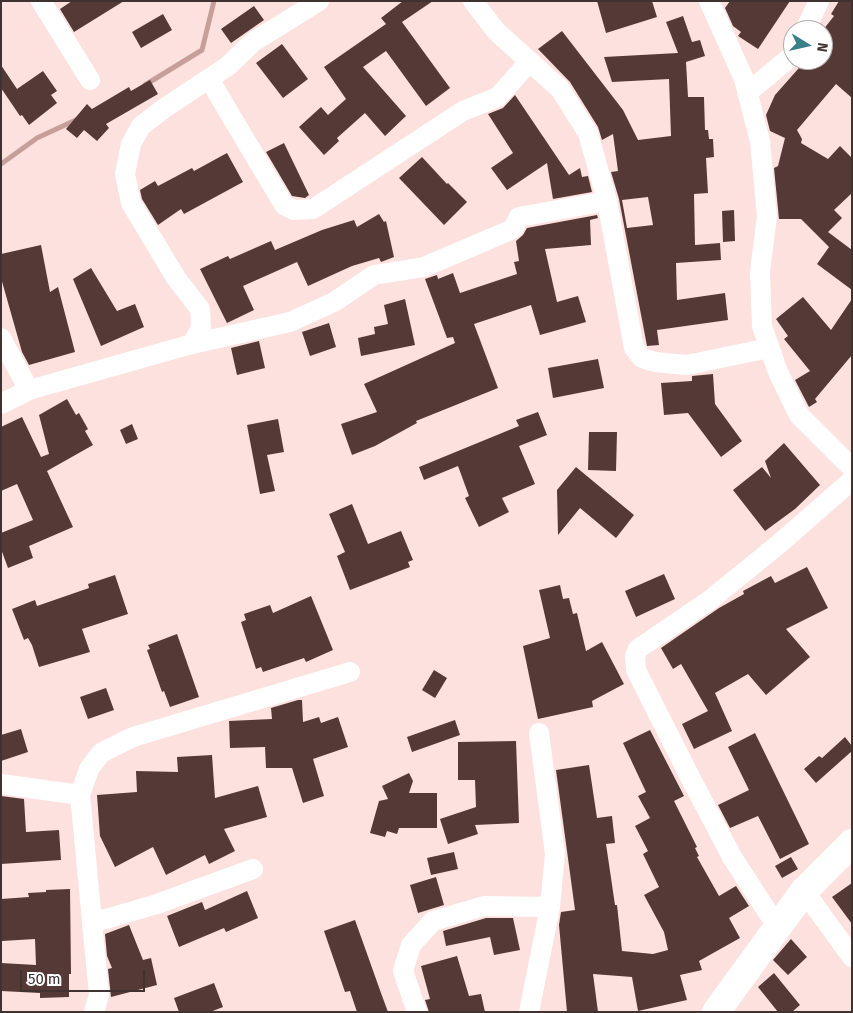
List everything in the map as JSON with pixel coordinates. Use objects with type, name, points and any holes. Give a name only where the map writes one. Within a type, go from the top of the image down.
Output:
[{"type":"street","points":[[41,1],[90,80]]},
{"type":"street","points":[[192,344],[201,328],[200,309],[176,278],[131,203],[126,174],[131,144],[142,126],[228,66],[253,42],[319,1]]},
{"type":"street","points":[[472,1],[496,31],[560,89],[588,133],[607,201],[634,348],[642,358],[655,362],[687,365],[769,348]]},
{"type":"street","points":[[709,1],[744,79],[760,141],[767,218],[760,271],[762,326],[778,372],[799,415],[852,468]]},
{"type":"street","points":[[810,20],[819,1]]},
{"type":"street","points":[[209,79],[284,205],[294,210],[313,209],[463,111],[498,97],[530,61]]},
{"type":"street","points":[[748,93],[783,63]]},
{"type":"street","points":[[1,404],[29,390],[192,344],[290,322],[334,302],[374,275],[424,267],[513,229],[519,217],[607,201]]},
{"type":"street","points":[[1,338],[29,390]]},
{"type":"street","points":[[778,928],[732,857],[690,779],[636,670],[635,656],[638,649],[710,600],[779,544],[852,480]]},
{"type":"street","points":[[94,1012],[99,995],[80,795],[89,769],[101,753],[133,737],[350,672]]},
{"type":"street","points":[[529,1012],[550,908],[555,854],[539,733]]},
{"type":"street","points":[[1,784],[80,795]]},
{"type":"street","points":[[716,1012],[804,891],[852,843]]},
{"type":"street","points":[[92,923],[157,904],[253,869]]},
{"type":"street","points":[[804,891],[852,957]]},
{"type":"street","points":[[417,1012],[403,971],[411,945],[433,921],[484,906],[550,908]]},
{"type":"building","points":[[72,1],[124,1],[74,32],[60,9]]},
{"type":"building","points":[[403,1],[433,1],[402,22],[450,88],[426,106],[386,51],[363,67],[406,116],[385,136],[365,113],[337,138],[339,141],[324,155],[299,127],[321,107],[328,115],[346,99],[324,67],[386,24],[381,18]]},
{"type":"building","points":[[597,1],[652,1],[657,17],[606,33]]},
{"type":"building","points":[[730,1],[790,1],[758,49],[738,36],[741,32],[733,26],[725,8]]},
{"type":"building","points":[[839,1],[852,1],[852,98],[836,84],[797,130],[802,139],[801,143],[828,159],[840,146],[852,158],[852,193],[834,210],[842,218],[828,232],[852,250],[852,290],[817,264],[829,247],[801,219],[779,219],[774,168],[778,166],[785,138],[770,131],[766,115],[775,95],[797,70],[833,70],[833,20],[831,20],[834,16],[831,14]]},
{"type":"building","points":[[254,6],[264,20],[231,43],[221,29]]},
{"type":"building","points":[[163,14],[172,30],[141,48],[132,32]]},
{"type":"building","points":[[683,16],[692,42],[700,40],[705,56],[686,62],[688,97],[704,97],[705,130],[708,130],[709,139],[713,139],[714,157],[706,158],[708,193],[694,194],[695,245],[720,243],[721,260],[676,263],[677,300],[725,293],[728,320],[657,330],[659,345],[647,346],[619,199],[611,172],[618,171],[613,134],[602,140],[598,127],[570,82],[538,49],[562,31],[623,110],[638,140],[671,136],[669,79],[612,82],[604,57],[678,53],[666,22]],"holes":[[[648,197],[653,225],[627,228],[622,200]]]},
{"type":"building","points":[[282,44],[308,79],[283,98],[256,63]]},
{"type":"building","points":[[1,65],[17,89],[43,71],[57,91],[51,95],[57,103],[29,125],[22,115],[20,116],[1,88]]},
{"type":"building","points":[[150,80],[158,94],[106,124],[109,128],[97,141],[84,130],[77,138],[66,129],[87,104],[92,109],[129,87],[131,91]]},
{"type":"building","points":[[515,95],[569,175],[580,168],[582,177],[588,176],[592,192],[553,199],[547,163],[507,190],[491,168],[513,153],[488,114],[503,108]]},
{"type":"building","points":[[284,143],[309,195],[305,198],[292,196],[266,152]]},
{"type":"building","points":[[227,153],[243,182],[184,214],[181,209],[158,225],[142,199],[140,190],[155,181],[158,186],[192,168],[194,171]]},
{"type":"building","points":[[422,157],[467,202],[444,225],[399,178]]},
{"type":"building","points":[[734,210],[735,241],[723,242],[722,211]]},
{"type":"building","points":[[379,214],[384,222],[386,221],[394,257],[381,262],[379,258],[352,266],[308,286],[297,262],[243,286],[254,310],[227,323],[200,269],[228,256],[230,259],[271,241],[275,250],[322,230],[354,220],[357,227]]},
{"type":"building","points":[[597,215],[598,218],[590,220],[591,245],[545,249],[557,302],[578,296],[586,322],[540,335],[531,305],[474,324],[498,388],[416,421],[417,423],[375,446],[352,455],[341,424],[377,412],[364,384],[455,343],[453,337],[447,338],[425,279],[437,275],[438,279],[453,273],[460,293],[517,274],[514,262],[519,261],[516,241],[527,228]]},
{"type":"building","points":[[41,245],[50,292],[58,287],[75,352],[29,365],[22,352],[1,278],[1,254]]},
{"type":"building","points":[[91,268],[117,311],[135,304],[144,327],[101,346],[73,279]]},
{"type":"building","points":[[803,297],[831,330],[852,299],[852,355],[815,399],[817,402],[809,407],[795,380],[810,371],[784,339],[788,336],[776,319]]},
{"type":"building","points":[[405,299],[415,345],[361,356],[358,338],[375,334],[374,327],[388,324],[384,305]]},
{"type":"building","points":[[329,323],[336,347],[310,356],[302,332]]},
{"type":"building","points":[[259,341],[265,368],[237,375],[231,348]]},
{"type":"building","points":[[598,359],[604,388],[553,398],[548,368]]},
{"type":"building","points":[[713,374],[715,404],[742,441],[721,457],[688,413],[664,415],[661,383],[692,381],[692,376]]},
{"type":"building","points":[[67,399],[76,415],[79,413],[88,429],[85,431],[93,445],[47,471],[73,527],[29,546],[33,558],[8,568],[1,549],[1,533],[33,520],[17,484],[1,491],[1,427],[22,417],[41,457],[49,454],[39,415]]},
{"type":"building","points":[[538,412],[547,435],[519,446],[535,484],[502,498],[509,512],[479,527],[465,498],[469,496],[458,466],[424,480],[419,467],[519,426],[516,420]]},
{"type":"building","points":[[278,419],[284,452],[267,455],[275,491],[260,494],[247,425]]},
{"type":"building","points":[[132,424],[138,439],[126,444],[120,430]]},
{"type":"building","points":[[589,432],[617,432],[616,471],[588,470]]},
{"type":"building","points":[[784,443],[820,485],[795,509],[765,531],[733,490],[762,467],[771,478],[765,461]]},
{"type":"building","points":[[576,467],[634,515],[616,538],[580,508],[558,535],[557,490]]},
{"type":"building","points":[[352,504],[368,544],[401,531],[413,560],[408,562],[410,567],[350,590],[337,556],[345,552],[329,514]]},
{"type":"building","points":[[807,567],[828,608],[786,629],[810,657],[766,695],[748,674],[715,693],[732,731],[694,749],[682,724],[708,711],[681,664],[673,669],[661,648],[719,608],[744,594],[743,591],[771,576],[775,583]]},
{"type":"building","points":[[664,574],[675,599],[636,617],[625,591]]},
{"type":"building","points":[[115,575],[128,614],[82,629],[90,652],[39,667],[32,645],[28,638],[24,640],[12,609],[35,600],[37,606],[89,588],[88,584]]},
{"type":"building","points":[[560,585],[563,599],[569,598],[573,614],[577,613],[586,651],[602,642],[624,684],[592,701],[593,707],[538,719],[523,646],[550,638],[539,590]]},
{"type":"building","points":[[311,596],[333,650],[306,662],[304,658],[263,672],[261,667],[256,669],[241,622],[246,620],[244,614],[270,605],[273,613]]},
{"type":"building","points":[[177,634],[199,697],[170,707],[164,691],[162,692],[147,650],[150,649],[148,645]]},
{"type":"building","points":[[434,670],[447,678],[435,698],[422,690]]},
{"type":"building","points":[[106,688],[114,710],[88,719],[80,697]]},
{"type":"building","points":[[302,700],[303,722],[319,717],[321,723],[338,717],[348,747],[313,759],[324,796],[303,803],[292,768],[266,768],[265,747],[230,748],[229,721],[272,719],[271,708]]},
{"type":"building","points":[[455,720],[460,735],[412,752],[407,737]]},
{"type":"building","points":[[21,729],[28,752],[1,761],[1,735]]},
{"type":"building","points":[[650,730],[684,796],[674,801],[697,847],[695,848],[699,856],[697,857],[719,896],[736,886],[749,906],[729,918],[740,938],[699,961],[702,970],[680,975],[687,1000],[638,1011],[632,977],[593,974],[598,1012],[567,1012],[559,925],[561,912],[575,910],[556,770],[589,765],[597,818],[612,816],[615,843],[606,844],[615,905],[617,905],[622,951],[653,954],[668,950],[664,932],[644,895],[659,887],[643,854],[648,851],[635,826],[650,818],[638,796],[646,792],[623,743]]},
{"type":"building","points":[[755,733],[809,844],[780,859],[758,816],[730,828],[718,805],[749,790],[728,747]]},
{"type":"building","points":[[845,737],[852,746],[852,751],[816,783],[804,769],[819,756],[822,758]]},
{"type":"building","points":[[516,741],[519,823],[475,825],[478,834],[448,844],[440,819],[476,807],[475,780],[458,780],[458,742]]},
{"type":"building","points":[[212,755],[215,798],[258,786],[267,817],[224,829],[235,851],[209,864],[205,855],[166,875],[153,847],[115,867],[100,836],[97,795],[137,792],[136,771],[178,772],[177,757]]},
{"type":"building","points":[[409,773],[413,781],[409,793],[437,793],[437,828],[399,828],[397,834],[387,831],[385,837],[370,833],[379,801],[388,799],[382,786]]},
{"type":"building","points":[[1,796],[24,799],[26,832],[59,830],[61,860],[1,864]]},
{"type":"building","points":[[454,852],[458,869],[431,875],[427,858]]},
{"type":"building","points":[[791,857],[798,869],[782,878],[775,866]]},
{"type":"building","points":[[436,877],[444,905],[418,913],[410,885]]},
{"type":"building","points":[[852,883],[852,924],[832,897]]},
{"type":"building","points":[[70,889],[71,974],[69,974],[69,997],[40,998],[40,993],[1,991],[1,963],[36,965],[35,939],[2,941],[1,899],[29,897],[28,893],[46,892],[46,890]]},
{"type":"building","points":[[247,891],[258,918],[226,932],[224,928],[179,947],[167,916],[202,902],[205,910]]},
{"type":"building","points":[[486,918],[513,918],[520,950],[494,955],[490,937],[446,946],[443,931]]},
{"type":"building","points":[[355,920],[388,1012],[357,1012],[350,991],[345,992],[324,931]]},
{"type":"building","points":[[129,925],[143,960],[151,958],[157,985],[111,997],[108,969],[112,968],[107,956],[105,934]]},
{"type":"building","points":[[791,939],[807,957],[788,975],[773,960]]},
{"type":"building","points":[[457,956],[469,996],[481,994],[485,1012],[429,1012],[425,1000],[430,999],[421,966]]},
{"type":"building","points":[[774,973],[800,1005],[792,1012],[778,1012],[758,987]]},
{"type":"building","points":[[214,983],[223,1007],[210,1012],[179,1012],[174,998]]},
{"type":"waterway","points":[[145,85],[202,50],[214,1]]},
{"type":"waterway","points":[[1,164],[37,138],[78,119]]}]
